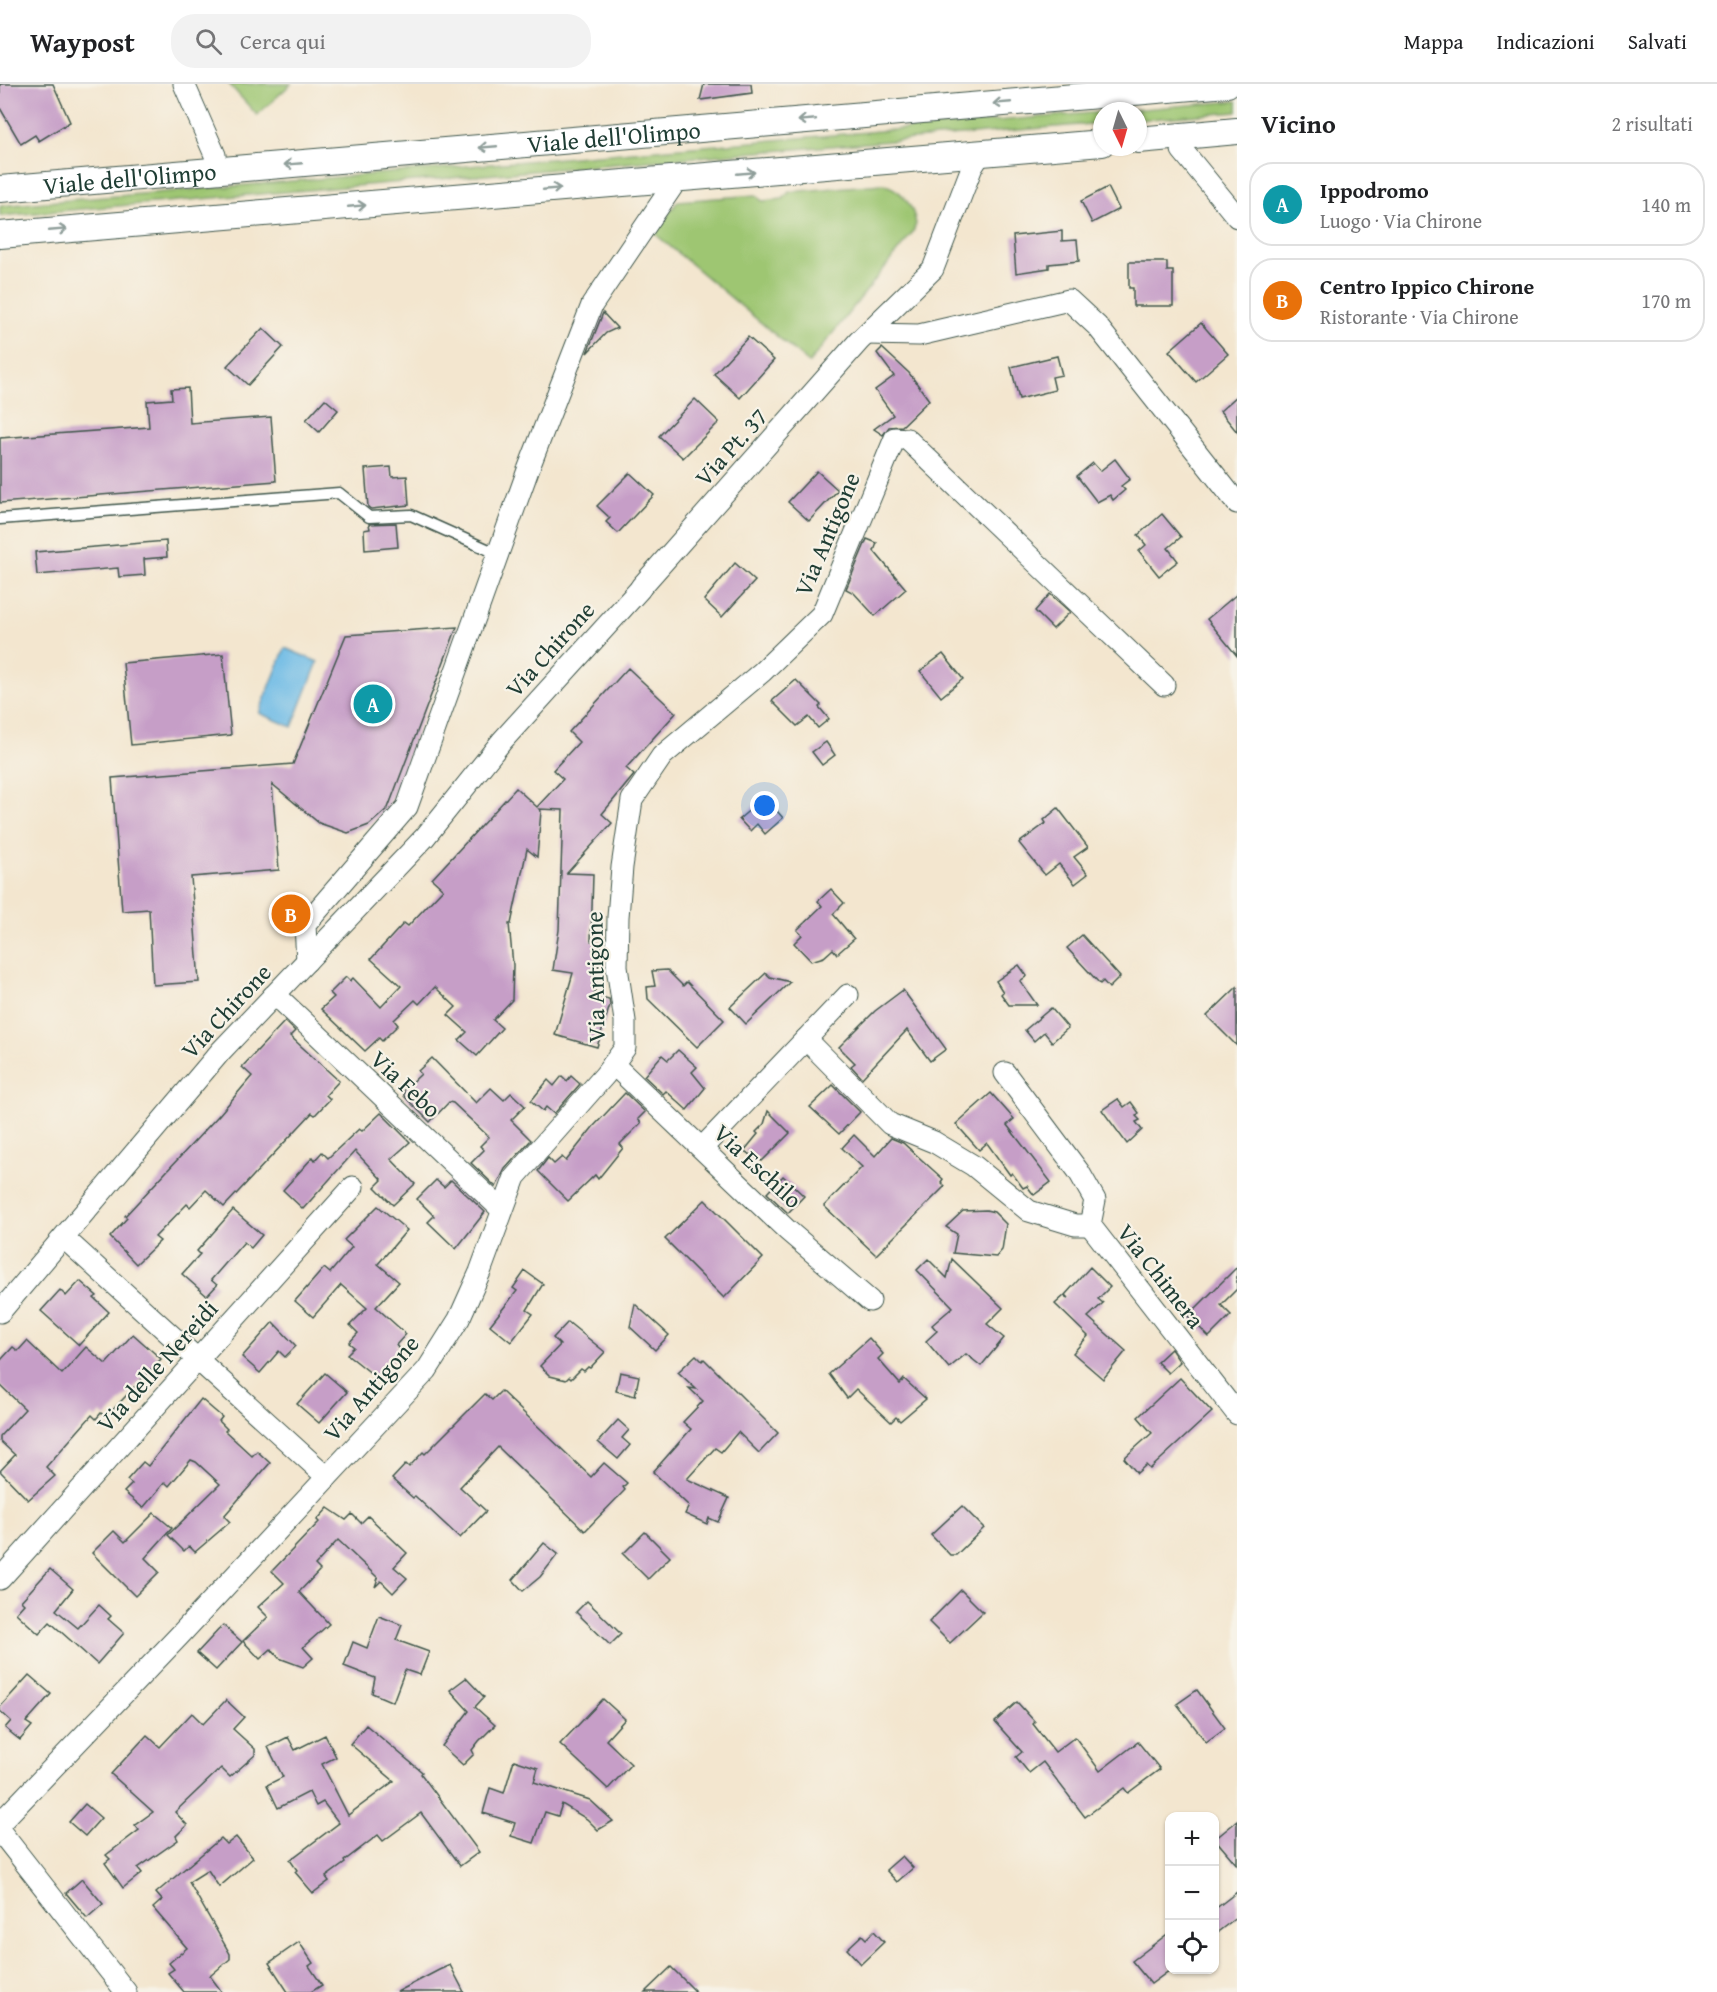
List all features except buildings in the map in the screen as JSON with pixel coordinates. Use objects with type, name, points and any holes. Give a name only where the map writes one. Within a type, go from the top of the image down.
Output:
[{"type":"street","points":[[184,84],[215,155],[216,170]]},
{"type":"street","name":"Viale dell'Olimpo","points":[[0,189],[1115,89],[1227,84]]},
{"type":"street","points":[[1147,139],[1237,132]]},
{"type":"street","points":[[1181,136],[1182,150],[1237,217]]},
{"type":"street","name":"Viale dell'Olimpo","points":[[0,235],[1093,144]]},
{"type":"street","points":[[863,338],[933,268],[972,167],[981,153]]},
{"type":"street","points":[[307,961],[305,925],[407,807],[498,554],[592,305],[678,178]]},
{"type":"street","points":[[863,338],[919,335],[1069,300],[1097,326],[1237,503]]},
{"type":"street","name":"Via Pt. 37","points":[[640,588],[863,338]]},
{"type":"street","name":"Via Antigone","points":[[0,1823],[179,1636],[427,1370],[459,1319],[480,1272],[515,1177],[625,1048],[625,1021],[617,967],[618,917],[622,867],[632,800],[662,756],[762,672],[822,614],[895,438],[907,439],[1164,684]]},
{"type":"street","name":"Via Chirone","points":[[0,1312],[221,1051],[425,837],[502,741],[640,588]]},
{"type":"street","points":[[702,1148],[848,995]]},
{"type":"street","name":"Via Febo","points":[[273,996],[283,1002],[502,1210]]},
{"type":"street","points":[[806,1039],[890,1124],[934,1142],[974,1166],[1029,1211],[1075,1225],[1090,1225],[1095,1200],[1079,1172],[1005,1073]]},
{"type":"street","name":"Via Eschilo","points":[[613,1064],[787,1230],[870,1301]]},
{"type":"street","name":"Via delle Nereidi","points":[[0,1579],[353,1187]]},
{"type":"street","name":"Via Chimera","points":[[1090,1225],[1237,1414]]},
{"type":"street","points":[[64,1238],[327,1477]]},
{"type":"street","points":[[0,1831],[126,1992]]},
{"type":"lane","points":[[0,519],[339,493],[369,517],[411,515],[498,554]]},
{"type":"green space","points":[[229,84],[291,84],[257,115]]},
{"type":"green space","points":[[1237,101],[1237,112],[1147,119],[1147,109]]},
{"type":"green space","points":[[1093,113],[1093,124],[0,216],[0,206]]},
{"type":"green space","points":[[882,184],[895,189],[909,204],[916,224],[913,232],[809,363],[654,233],[678,201],[756,195],[762,201],[783,199],[789,192]]},
{"type":"water","points":[[285,648],[318,662],[292,727],[259,713]]},
{"type":"place","name":"Ippodromo","points":[[373,704]]},
{"type":"place","name":"Centro Ippico Chirone","points":[[291,914]]}]
